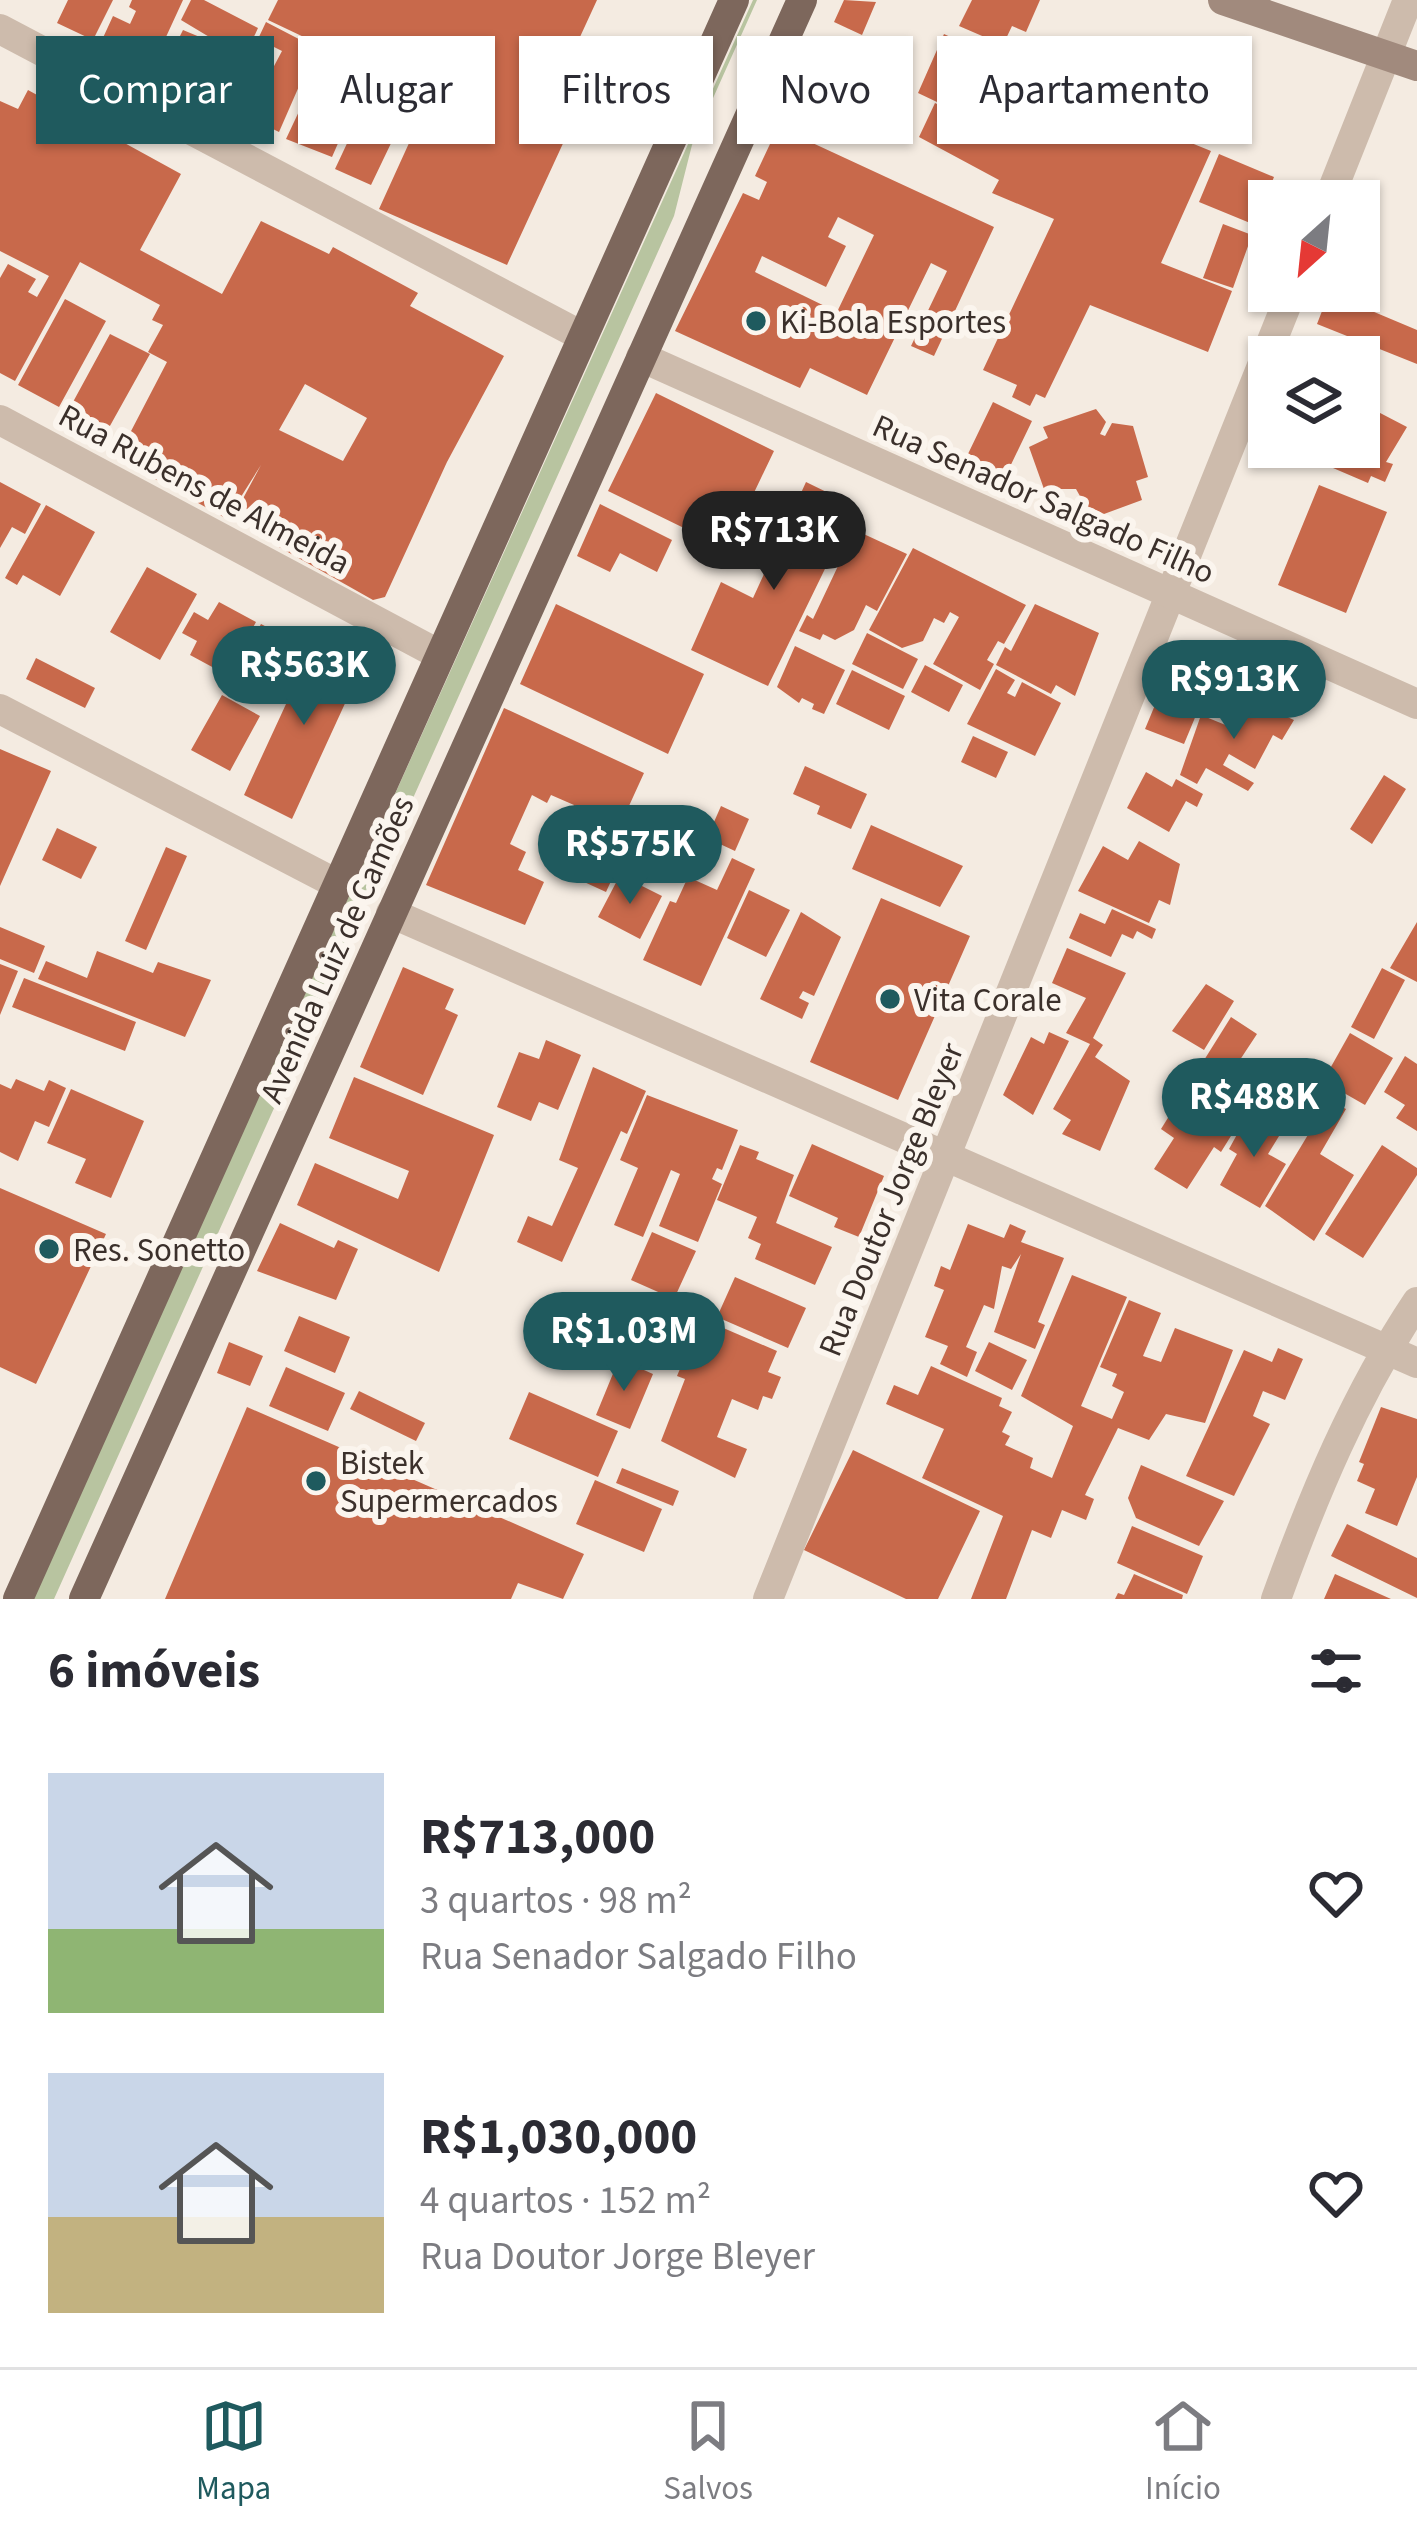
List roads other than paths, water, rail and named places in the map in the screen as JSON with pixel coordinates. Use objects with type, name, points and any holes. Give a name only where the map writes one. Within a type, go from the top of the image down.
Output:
[{"type":"main road","name":"Avenida Luiz de Camões","points":[[18,1599],[734,0]]},
{"type":"main road","name":"Avenida Luiz de Camões","points":[[83,1599],[802,0]]},
{"type":"main road","points":[[1223,0],[1417,66]]},
{"type":"street","points":[[1336,180],[1408,0]]},
{"type":"street","points":[[0,29],[582,336]]},
{"type":"street","name":"Rua Doutor Jorge Bleyer","points":[[769,1599],[1284,312]]},
{"type":"street","name":"Rua Senador Salgado Filho","points":[[641,357],[1417,704]]},
{"type":"street","name":"Rua Rubens de Almeida","points":[[0,419],[440,655]]},
{"type":"street","points":[[0,709],[335,884]]},
{"type":"street","points":[[391,914],[1417,1363]]},
{"type":"street","points":[[1276,1599],[1320,1478],[1386,1349],[1417,1302]]},
{"type":"place","name":"Ki-Bola Esportes","points":[[756,321]]},
{"type":"place","name":"Vita Corale","points":[[890,999]]},
{"type":"place","name":"Res. Sonetto","points":[[49,1249]]},
{"type":"place","name":"Bistek Supermercados","points":[[316,1481]]}]
